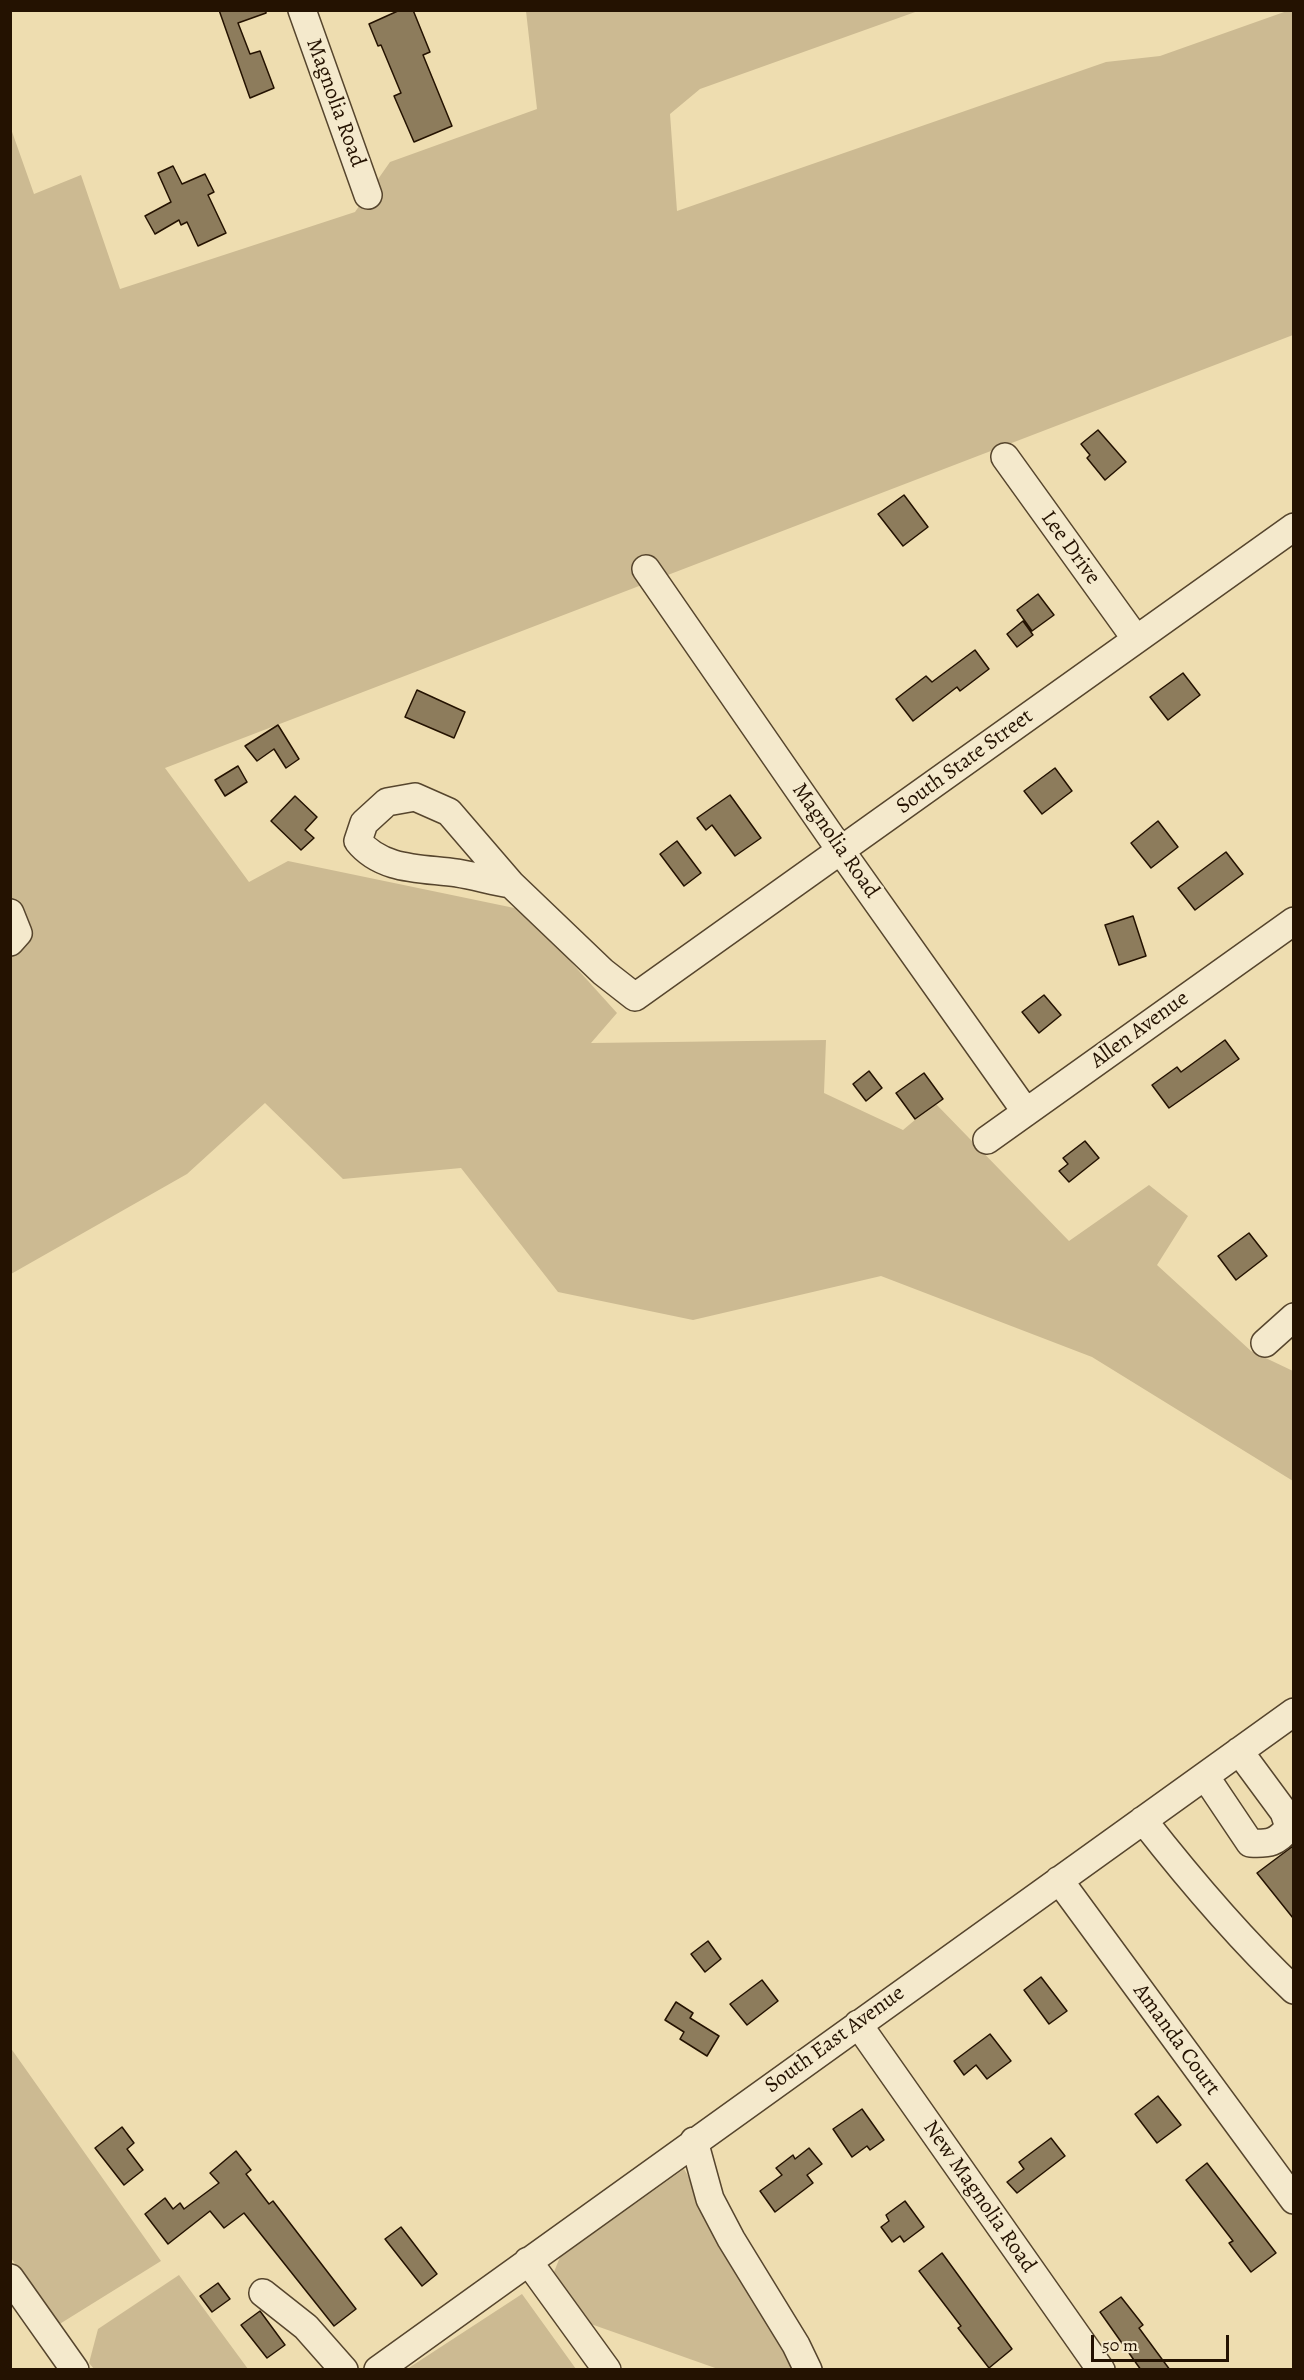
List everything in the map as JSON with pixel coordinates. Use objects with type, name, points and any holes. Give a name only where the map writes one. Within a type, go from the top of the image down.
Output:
[{"type":"street","name":"Magnolia Road","points":[[302,10],[368,195]]},
{"type":"street","name":"Lee Drive","points":[[1005,457],[1136,639]]},
{"type":"street","name":"South State Street","points":[[511,884],[603,972],[635,997],[1293,526]]},
{"type":"street","name":"Magnolia Road","points":[[646,569],[841,851],[1026,1112]]},
{"type":"street","points":[[415,797],[449,812],[511,884],[457,873],[399,866],[369,854],[358,842],[364,823],[387,802],[415,797]]},
{"type":"street","points":[[10,913],[18,933],[10,942]]},
{"type":"street","name":"Allen Avenue","points":[[987,1140],[1293,921]]},
{"type":"street","points":[[1265,1343],[1293,1317]]},
{"type":"street","name":"South East Avenue","points":[[378,2370],[1293,1712]]},
{"type":"street","points":[[1205,1776],[1250,1843],[1265,1844],[1281,1838],[1289,1827],[1284,1812],[1239,1751]]},
{"type":"street","points":[[1143,1820],[1208,1902],[1293,1990]]},
{"type":"street","name":"Amanda Court","points":[[1059,1880],[1293,2200]]},
{"type":"street","name":"New Magnolia Road","points":[[858,2024],[1101,2370]]},
{"type":"street","points":[[694,2141],[710,2199],[731,2239],[796,2345],[808,2370]]},
{"type":"street","points":[[528,2261],[607,2370]]},
{"type":"street","points":[[10,2278],[75,2370]]},
{"type":"street","points":[[262,2293],[306,2327],[344,2370]]},
{"type":"shaded area","points":[[526,11],[918,11],[700,89],[670,114],[677,211],[1106,62],[1160,56],[1287,11],[1293,11],[1293,335],[165,768],[249,882],[288,861],[524,910],[617,1013],[591,1043],[826,1040],[824,1093],[903,1130],[935,1103],[1069,1241],[1149,1185],[1188,1216],[1157,1265],[1251,1351],[1293,1371],[1293,1481],[1092,1357],[881,1276],[693,1320],[558,1292],[461,1168],[343,1179],[265,1103],[187,1174],[11,1274],[10,126],[34,194],[81,175],[120,289],[355,212],[390,162],[537,109]]},
{"type":"shaded area","points":[[10,2047],[161,2261],[58,2325],[11,2258]]},
{"type":"shaded area","points":[[684,2169],[801,2369],[718,2369],[588,2323],[554,2272],[560,2257]]},
{"type":"shaded area","points":[[179,2275],[248,2369],[94,2369],[89,2363],[98,2329]]},
{"type":"shaded area","points":[[522,2294],[576,2369],[407,2369]]},
{"type":"building","points":[[219,10],[266,10],[266,13],[238,23],[250,54],[260,51],[274,88],[250,98]]},
{"type":"building","points":[[400,10],[413,10],[430,52],[423,55],[452,126],[414,142],[394,96],[401,93],[381,45],[378,46],[369,24]]},
{"type":"building","points":[[173,166],[182,184],[205,174],[214,192],[208,195],[226,233],[198,246],[187,222],[181,225],[179,220],[155,234],[145,216],[171,202],[158,173]]},
{"type":"building","points":[[1098,430],[1126,462],[1105,480],[1087,458],[1090,455],[1081,444]]},
{"type":"building","points":[[904,495],[928,527],[903,546],[878,514]]},
{"type":"building","points":[[1038,594],[1054,615],[1032,631],[1017,610]]},
{"type":"building","points":[[1023,621],[1033,635],[1017,647],[1007,634]]},
{"type":"building","points":[[975,650],[989,669],[960,691],[957,687],[913,721],[896,699],[926,676],[932,682]]},
{"type":"building","points":[[1183,673],[1200,695],[1168,720],[1150,697]]},
{"type":"building","points":[[417,690],[465,712],[454,738],[405,717]]},
{"type":"building","points":[[278,725],[299,759],[286,768],[274,749],[257,761],[245,746]]},
{"type":"building","points":[[238,766],[247,782],[225,796],[215,780]]},
{"type":"building","points":[[1055,768],[1072,791],[1042,814],[1024,791]]},
{"type":"building","points":[[730,795],[761,838],[735,856],[712,825],[706,830],[697,818]]},
{"type":"building","points":[[295,796],[317,817],[305,830],[314,838],[301,850],[271,821]]},
{"type":"building","points":[[1158,821],[1178,847],[1151,868],[1131,843]]},
{"type":"building","points":[[677,841],[701,873],[684,886],[660,854]]},
{"type":"building","points":[[1226,852],[1243,874],[1195,910],[1178,888]]},
{"type":"building","points":[[1133,916],[1146,956],[1119,965],[1105,925]]},
{"type":"building","points":[[1044,995],[1061,1015],[1039,1033],[1022,1012]]},
{"type":"building","points":[[1225,1040],[1239,1059],[1169,1108],[1152,1085],[1177,1067],[1181,1072]]},
{"type":"building","points":[[869,1071],[882,1088],[866,1101],[853,1084]]},
{"type":"building","points":[[924,1073],[943,1099],[915,1119],[896,1093]]},
{"type":"building","points":[[1085,1141],[1099,1158],[1069,1182],[1059,1171],[1068,1164],[1063,1158]]},
{"type":"building","points":[[1249,1233],[1267,1256],[1236,1280],[1218,1256]]},
{"type":"building","points":[[1293,1846],[1293,1918],[1257,1873]]},
{"type":"building","points":[[708,1941],[721,1959],[705,1972],[691,1954]]},
{"type":"building","points":[[1041,1977],[1067,2011],[1049,2024],[1024,1990]]},
{"type":"building","points":[[762,1980],[778,2001],[747,2025],[730,2004]]},
{"type":"building","points":[[676,2002],[693,2013],[690,2018],[719,2036],[707,2056],[680,2039],[684,2032],[665,2020]]},
{"type":"building","points":[[990,2034],[1011,2061],[987,2079],[976,2065],[964,2075],[954,2061]]},
{"type":"building","points":[[1158,2096],[1181,2125],[1157,2143],[1135,2114]]},
{"type":"building","points":[[862,2109],[884,2140],[870,2150],[867,2146],[852,2157],[833,2129]]},
{"type":"building","points":[[122,2127],[134,2143],[127,2149],[143,2170],[124,2185],[95,2148]]},
{"type":"building","points":[[1051,2138],[1065,2156],[1017,2193],[1007,2182],[1024,2169],[1019,2162]]},
{"type":"building","points":[[809,2148],[822,2164],[807,2175],[813,2183],[775,2212],[760,2191],[782,2175],[776,2168],[793,2155],[795,2159]]},
{"type":"building","points":[[236,2151],[251,2170],[246,2174],[269,2204],[273,2201],[356,2309],[334,2326],[244,2213],[224,2228],[210,2211],[168,2244],[145,2214],[165,2198],[173,2209],[180,2203],[184,2209],[219,2183],[210,2173]]},
{"type":"building","points":[[1207,2163],[1276,2253],[1251,2272],[1229,2243],[1233,2241],[1186,2180]]},
{"type":"building","points":[[905,2201],[924,2227],[904,2242],[900,2236],[892,2242],[881,2227],[889,2221],[886,2215]]},
{"type":"building","points":[[401,2227],[437,2274],[422,2286],[385,2239]]},
{"type":"building","points":[[942,2253],[1012,2349],[989,2368],[958,2328],[961,2326],[919,2271]]},
{"type":"building","points":[[218,2283],[230,2299],[212,2312],[200,2296]]},
{"type":"building","points":[[1121,2297],[1143,2325],[1139,2328],[1170,2370],[1141,2370],[1100,2312]]},
{"type":"building","points":[[260,2311],[285,2345],[267,2358],[241,2325]]}]
